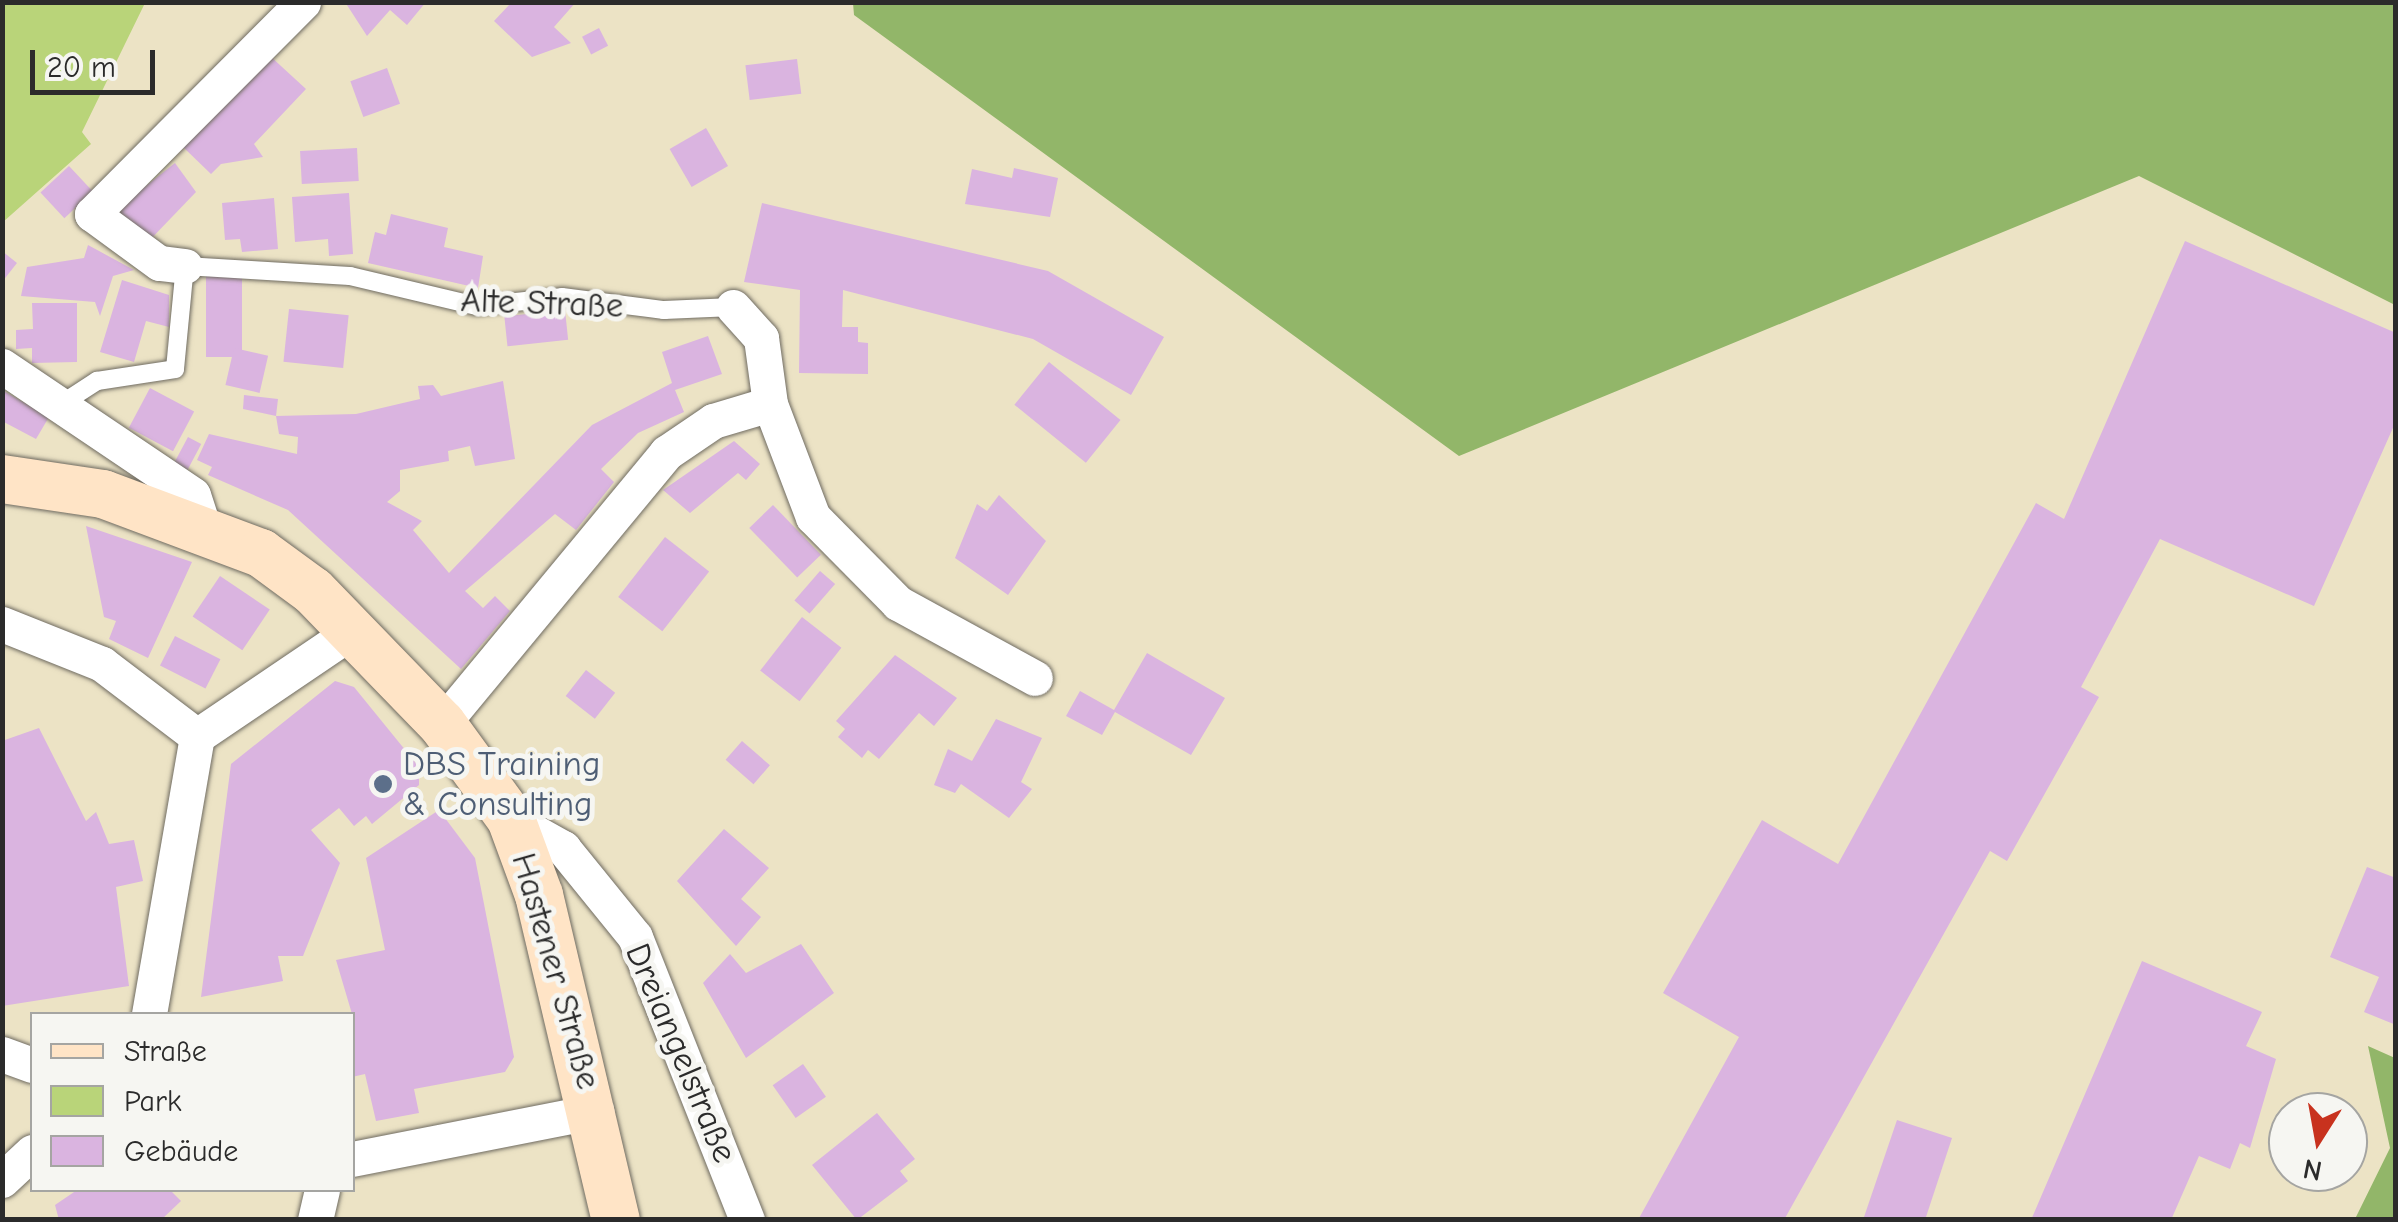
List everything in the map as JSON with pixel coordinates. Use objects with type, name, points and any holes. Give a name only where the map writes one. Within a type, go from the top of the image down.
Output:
[{"type":"main road","name":"Hastener Straße","points":[[2,479],[103,494],[203,524],[261,553],[352,630],[442,724],[511,820],[596,1110],[616,1220]]},
{"type":"street","name":"Alte Straße","points":[[185,266],[160,263],[92,214],[152,146],[302,2]]},
{"type":"street","name":"Alte Straße","points":[[733,306],[761,338],[770,404],[813,517],[861,572],[898,603],[1035,678]]},
{"type":"street","points":[[2,366],[66,401],[193,496],[203,524]]},
{"type":"street","points":[[442,724],[666,453],[712,420],[770,404]]},
{"type":"street","points":[[2,624],[102,664],[197,736]]},
{"type":"street","points":[[150,1012],[197,736],[352,630]]},
{"type":"street","name":"Dreiangelstraße","points":[[511,820],[562,848],[635,937],[747,1220]]},
{"type":"street","points":[[2,1054],[30,1064]]},
{"type":"street","points":[[355,1158],[596,1110]]},
{"type":"street","points":[[2,1180],[30,1154]]},
{"type":"street","points":[[315,1220],[322,1192]]},
{"type":"lane","name":"Alte Straße","points":[[185,266],[350,276],[477,306],[562,297],[664,310],[733,306]]},
{"type":"lane","points":[[66,401],[98,381],[175,369],[185,266]]},
{"type":"green space","points":[[3,2],[145,3],[82,132],[91,144],[3,222]]},
{"type":"green space","points":[[853,3],[2395,3],[2395,305],[2139,176],[1459,456],[854,15]]},
{"type":"green space","points":[[2368,1046],[2395,1058],[2395,1219],[2355,1219],[2390,1148]]},
{"type":"building","points":[[345,2],[426,2],[407,25],[390,10],[367,36]]},
{"type":"building","points":[[512,2],[576,2],[554,27],[571,43],[532,57],[494,21]]},
{"type":"building","points":[[599,28],[608,46],[591,54],[582,37]]},
{"type":"building","points":[[269,55],[306,89],[254,144],[263,157],[221,164],[211,174],[182,146]]},
{"type":"building","points":[[797,59],[801,94],[750,100],[745,65]]},
{"type":"building","points":[[387,68],[400,104],[363,117],[350,81]]},
{"type":"building","points":[[706,128],[728,166],[692,187],[670,149]]},
{"type":"building","points":[[357,148],[359,181],[302,184],[300,151]]},
{"type":"building","points":[[175,163],[196,192],[147,243],[114,211]]},
{"type":"building","points":[[69,166],[93,192],[64,218],[40,193]]},
{"type":"building","points":[[1014,168],[1058,178],[1050,217],[965,204],[972,169],[1012,178]]},
{"type":"building","points":[[349,193],[353,254],[329,256],[328,239],[295,242],[292,197]]},
{"type":"building","points":[[274,198],[278,249],[242,252],[240,239],[225,240],[222,203]]},
{"type":"building","points":[[762,203],[1048,271],[1164,337],[1131,395],[1033,339],[843,290],[842,327],[858,327],[858,342],[868,343],[868,374],[799,373],[800,290],[744,282]]},
{"type":"building","points":[[391,214],[448,228],[444,247],[483,256],[478,288],[368,263],[375,232],[386,235]]},
{"type":"building","points":[[2185,241],[2396,333],[2396,421],[2314,606],[2160,539],[2081,687],[2099,697],[2007,861],[1990,851],[1784,1220],[1638,1220],[1739,1037],[1663,993],[1762,820],[1838,864],[2036,503],[2064,519]]},
{"type":"building","points":[[88,245],[134,270],[113,276],[100,316],[95,302],[21,296],[27,267],[84,258]]},
{"type":"building","points":[[2,251],[17,263],[2,282]]},
{"type":"building","points":[[206,275],[242,275],[242,357],[206,357]]},
{"type":"building","points":[[122,280],[169,295],[169,327],[146,321],[134,362],[100,352]]},
{"type":"building","points":[[32,303],[77,303],[77,362],[32,363],[32,348],[16,349],[16,330],[33,329]]},
{"type":"building","points":[[289,309],[349,315],[343,368],[283,362]]},
{"type":"building","points":[[565,310],[568,340],[507,346],[504,316]]},
{"type":"building","points":[[708,336],[722,374],[675,390],[684,412],[638,433],[601,469],[614,482],[576,530],[555,514],[465,591],[483,608],[495,596],[510,611],[461,669],[288,510],[208,475],[212,467],[197,460],[209,434],[297,454],[298,437],[279,434],[276,416],[356,414],[420,399],[418,386],[433,385],[441,396],[503,381],[515,459],[475,466],[470,446],[448,451],[449,461],[400,470],[400,491],[387,502],[422,521],[413,530],[449,573],[592,425],[672,383],[662,352]]},
{"type":"building","points":[[234,348],[268,356],[260,393],[225,385]]},
{"type":"building","points":[[1049,362],[1120,420],[1086,463],[1014,405]]},
{"type":"building","points":[[150,388],[194,411],[173,451],[129,428]]},
{"type":"building","points":[[2,390],[49,417],[36,439],[2,421]]},
{"type":"building","points":[[244,395],[278,399],[276,416],[243,409]]},
{"type":"building","points":[[188,437],[201,444],[188,470],[174,463]]},
{"type":"building","points":[[734,441],[760,464],[746,480],[738,473],[690,513],[663,490]]},
{"type":"building","points":[[999,495],[1046,541],[1008,595],[955,558],[977,504],[987,511]]},
{"type":"building","points":[[773,505],[821,555],[797,578],[749,528]]},
{"type":"building","points":[[86,526],[192,562],[148,658],[109,639],[116,621],[104,617]]},
{"type":"building","points":[[665,537],[709,571],[662,631],[618,597]]},
{"type":"building","points":[[820,571],[835,584],[810,614],[794,600]]},
{"type":"building","points":[[220,576],[270,610],[242,650],[193,617]]},
{"type":"building","points":[[802,617],[841,648],[800,701],[760,671]]},
{"type":"building","points":[[175,636],[220,659],[205,689],[160,665]]},
{"type":"building","points":[[1147,653],[1225,698],[1191,755],[1115,712],[1102,735],[1066,716],[1080,691],[1114,710]]},
{"type":"building","points":[[895,655],[957,698],[934,726],[919,713],[879,759],[868,750],[862,758],[838,737],[845,729],[836,721]]},
{"type":"building","points":[[586,670],[615,693],[595,719],[566,696]]},
{"type":"building","points":[[335,681],[354,687],[419,767],[419,785],[372,824],[366,816],[354,826],[339,808],[311,830],[340,863],[303,956],[278,956],[283,981],[201,997],[231,764]]},
{"type":"building","points":[[996,719],[1042,738],[1021,782],[1032,789],[1009,818],[961,784],[955,793],[934,785],[948,749],[972,761]]},
{"type":"building","points":[[39,728],[86,821],[96,812],[109,844],[134,840],[143,881],[116,887],[129,986],[2,1006],[2,741]]},
{"type":"building","points":[[742,741],[770,765],[754,784],[726,760]]},
{"type":"building","points":[[439,810],[475,858],[514,1057],[505,1072],[414,1089],[419,1113],[376,1121],[365,1074],[355,1076],[355,1012],[351,1012],[336,960],[385,950],[366,858]]},
{"type":"building","points":[[724,829],[769,868],[741,899],[761,917],[736,946],[677,881]]},
{"type":"building","points":[[2367,867],[2396,878],[2396,1025],[2364,1012],[2379,977],[2330,957]]},
{"type":"building","points":[[801,944],[834,993],[746,1058],[703,983],[730,954],[746,973]]},
{"type":"building","points":[[2142,961],[2262,1012],[2246,1046],[2276,1059],[2250,1148],[2240,1143],[2230,1169],[2199,1156],[2171,1220],[2031,1220]]},
{"type":"building","points":[[803,1064],[826,1097],[796,1118],[773,1085]]},
{"type":"building","points":[[877,1113],[915,1159],[900,1171],[908,1181],[857,1220],[812,1165]]},
{"type":"building","points":[[1897,1120],[1952,1138],[1925,1220],[1863,1220]]},
{"type":"building","points":[[74,1192],[172,1192],[181,1201],[161,1220],[59,1220],[55,1205]]},
{"type":"place","name":"DBS Training & Consulting","points":[[383,784]]}]
